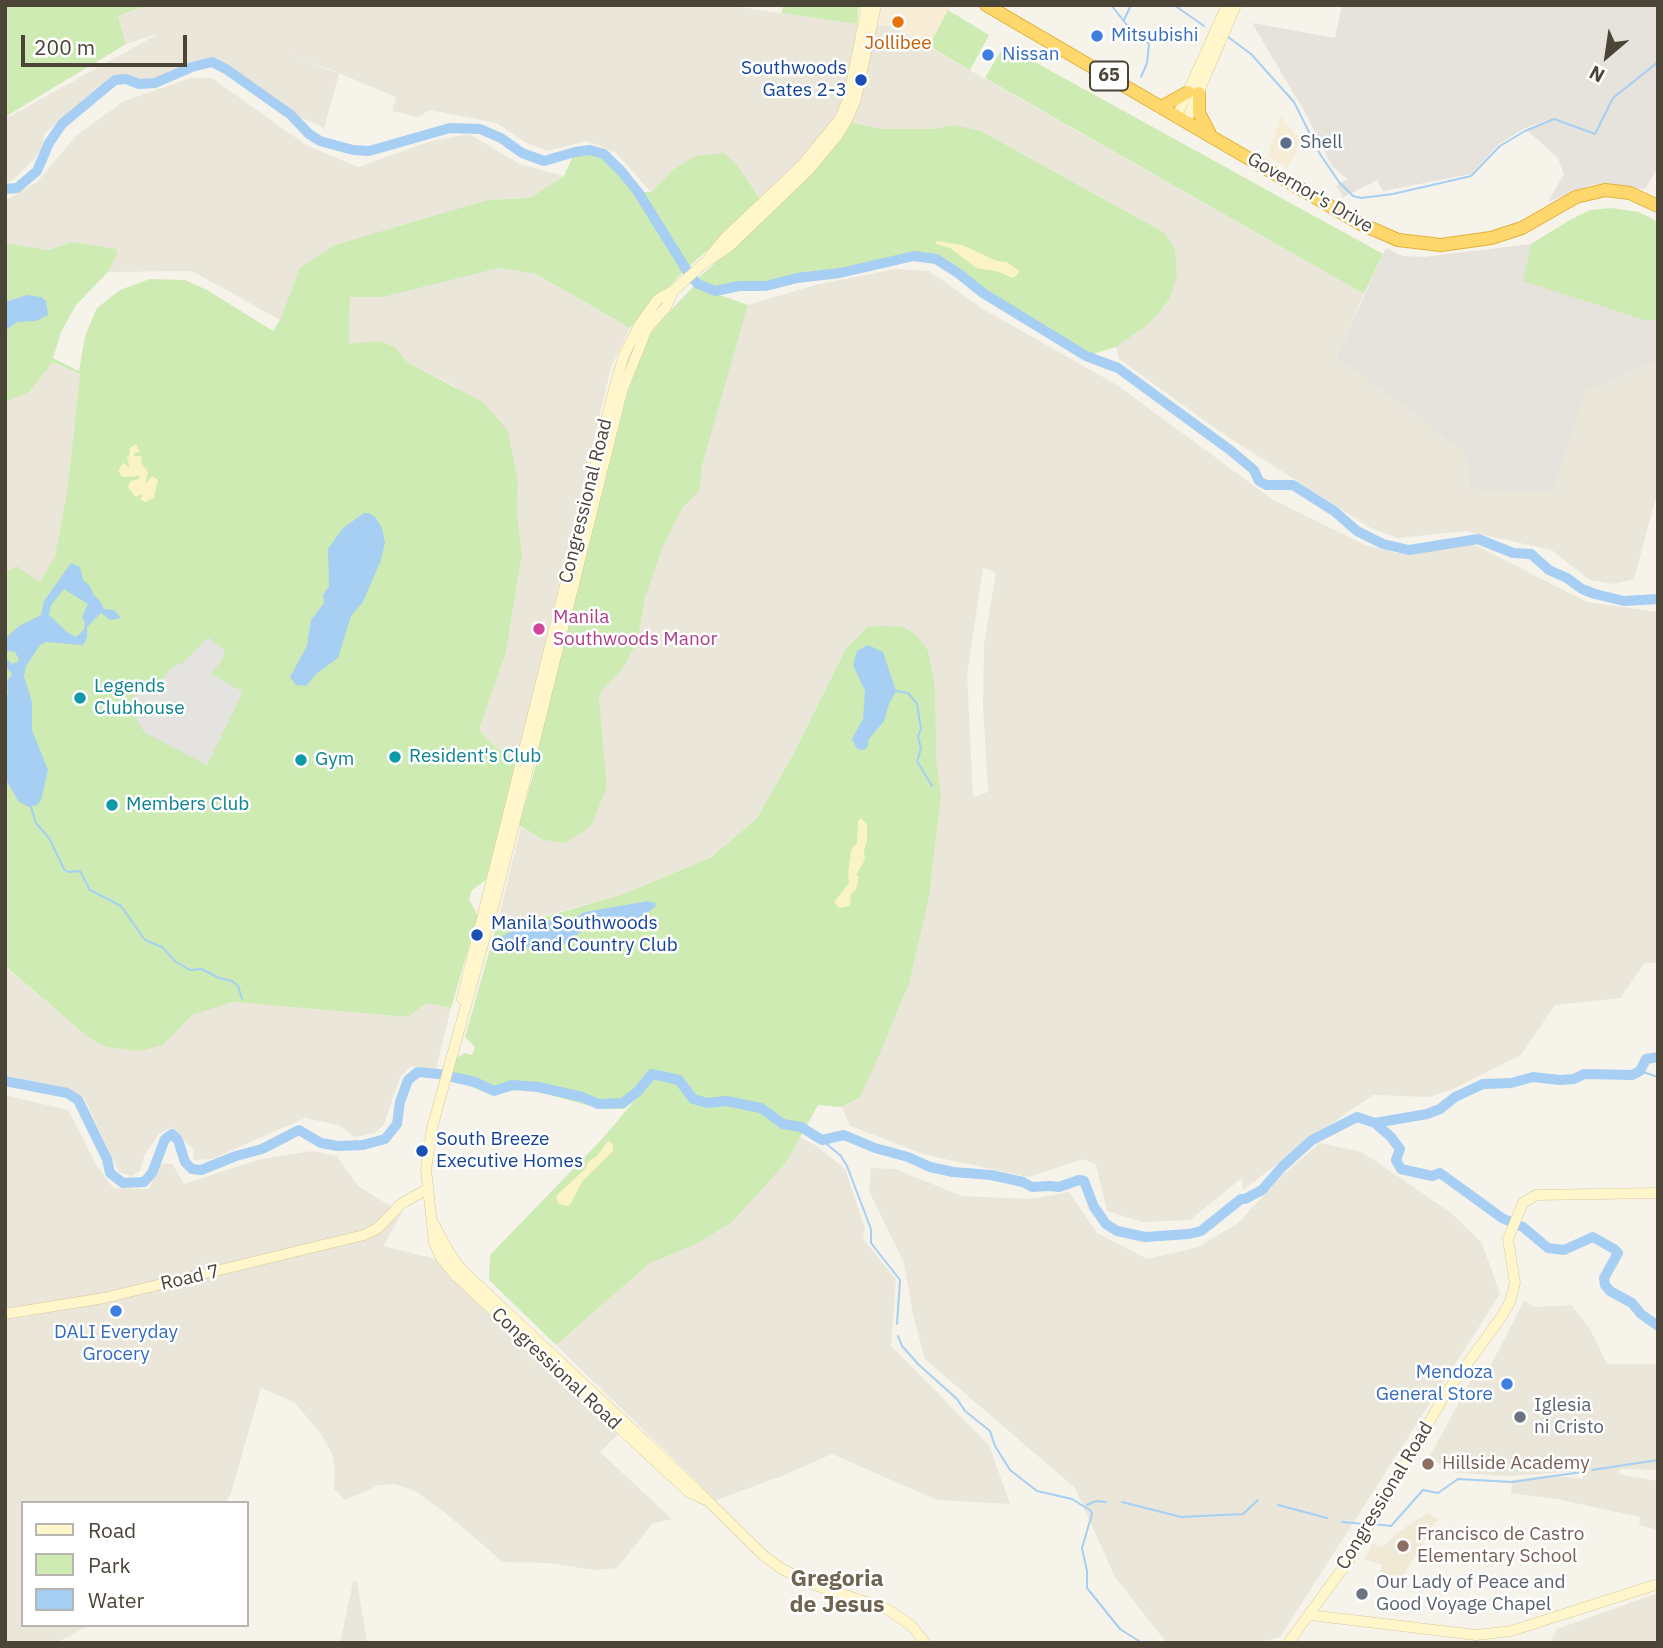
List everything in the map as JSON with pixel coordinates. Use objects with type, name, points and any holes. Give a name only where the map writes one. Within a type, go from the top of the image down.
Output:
[{"type":"highway","name":"Governor's Drive","points":[[986,5],[1359,223],[1408,243],[1441,245],[1507,233],[1522,228],[1576,197],[1605,190],[1630,193],[1658,206]]},
{"type":"highway","points":[[1161,107],[1195,89],[1201,120],[1213,138]]},
{"type":"main road","name":"Congressional Road","points":[[703,265],[725,238],[801,166],[839,120],[848,100],[867,5]]},
{"type":"main road","name":"Congressional Road","points":[[451,1059],[450,1047],[480,925],[614,389],[625,355],[640,324],[658,299],[673,291],[731,245],[808,172],[838,135],[856,99],[876,5]]},
{"type":"main road","points":[[1182,119],[1227,5]]},
{"type":"main road","points":[[1195,89],[1236,5]]},
{"type":"main road","name":"Congressional Road","points":[[673,291],[666,307],[647,329],[622,391],[496,897],[428,1149],[427,1193],[431,1220],[451,1263],[764,1555],[782,1569],[812,1584],[887,1609],[912,1626],[925,1643]]},
{"type":"main road","name":"Road 7","points":[[5,1312],[103,1294],[372,1231],[408,1199],[427,1193]]},
{"type":"main road","points":[[1530,1199],[1536,1195],[1658,1193]]},
{"type":"main road","name":"Congressional Road","points":[[1289,1643],[1378,1514],[1446,1393],[1512,1298],[1515,1283],[1508,1239],[1520,1207],[1530,1199]]},
{"type":"main road","points":[[1530,1199],[1658,1199]]},
{"type":"main road","points":[[1310,1615],[1476,1635],[1511,1631],[1658,1584]]},
{"type":"shaded area","points":[[148,5],[726,5],[857,24],[892,26],[1364,294],[1336,358],[1466,453],[1584,392],[1658,360],[1658,490],[1634,579],[1613,584],[1590,580],[1552,550],[1466,531],[1398,538],[1369,527],[1222,433],[1119,359],[1116,347],[1150,323],[1177,276],[1175,249],[1165,233],[981,131],[954,125],[934,129],[880,129],[836,118],[762,202],[738,166],[673,170],[651,192],[616,153],[587,141],[547,151],[526,143],[497,123],[430,110],[418,117],[392,111],[396,97],[334,71],[279,50],[339,74],[324,128],[293,114],[243,77],[210,60],[173,70],[155,81],[139,82],[127,77],[115,79],[56,123],[44,135],[42,149],[33,160],[13,180],[5,183],[5,119],[160,33],[126,44],[118,16]]},
{"type":"shaded area","name":"Jollibee","points":[[882,5],[951,5],[929,46],[892,26],[878,24]]},
{"type":"shaded area","points":[[1342,5],[1658,5],[1658,167],[1645,189],[1593,184],[1548,202],[1564,174],[1558,158],[1528,131],[1550,119],[1525,128],[1499,144],[1471,174],[1383,191],[1377,180],[1343,197],[1336,186],[1347,179],[1332,166],[1306,114],[1252,23],[1335,38]]},
{"type":"shaded area","points":[[191,78],[212,78],[306,145],[358,167],[431,141],[469,134],[520,164],[564,176],[530,198],[488,200],[300,268],[280,320],[192,271],[108,272],[117,256],[72,242],[49,250],[5,243],[5,201],[37,182],[77,135],[124,101]]},
{"type":"shaded area","name":"Shell","points":[[1281,116],[1301,141],[1288,168],[1267,156]]},
{"type":"shaded area","points":[[1531,244],[1524,281],[1644,320],[1658,320],[1658,360],[1584,392],[1553,492],[1471,489],[1466,453],[1336,358],[1386,248],[1403,256],[1424,257]]},
{"type":"shaded area","points":[[499,268],[536,274],[630,328],[611,367],[517,761],[495,747],[479,730],[506,652],[522,554],[517,513],[518,483],[456,387],[407,362],[395,347],[349,344],[350,296],[383,297]]},
{"type":"shaded area","points":[[896,269],[929,271],[981,308],[1117,385],[1272,499],[1365,545],[1398,553],[1473,544],[1587,602],[1658,612],[1658,963],[1645,963],[1620,998],[1555,1005],[1521,1055],[1453,1089],[1429,1097],[1373,1095],[1243,1190],[1242,1178],[1190,1220],[1142,1222],[1107,1211],[1096,1165],[1083,1159],[1029,1177],[926,1155],[850,1126],[842,1107],[860,1097],[929,897],[941,796],[936,758],[904,627],[867,627],[845,650],[795,751],[757,818],[710,857],[624,894],[496,929],[521,827],[543,840],[566,843],[591,825],[607,787],[599,697],[603,689],[621,671],[637,643],[645,598],[663,546],[683,507],[700,490],[702,466],[748,305],[815,285]],"holes":[[[983,568],[996,572],[984,645],[983,706],[988,792],[973,797],[967,673]]]},
{"type":"shaded area","points":[[53,362],[80,374],[67,493],[55,556],[40,582],[17,566],[5,572],[5,402],[29,392]]},
{"type":"shaded area","points":[[208,637],[225,651],[222,660],[211,674],[243,692],[207,765],[144,732],[136,719],[140,714],[132,700],[150,684],[158,684],[172,667],[184,662]]},
{"type":"shaded area","points":[[5,967],[89,1038],[163,1045],[192,1015],[233,1002],[408,1017],[427,1003],[451,1008],[436,1069],[411,1066],[400,1077],[384,1124],[375,1133],[355,1137],[338,1125],[305,1118],[212,1159],[193,1160],[194,1150],[172,1127],[159,1134],[144,1156],[140,1171],[131,1176],[119,1172],[84,1098],[57,1086],[5,1075]]},
{"type":"shaded area","points":[[5,1095],[68,1110],[96,1164],[113,1188],[149,1189],[160,1164],[172,1164],[184,1184],[261,1159],[312,1151],[337,1156],[358,1186],[402,1213],[383,1246],[436,1259],[450,1277],[559,1382],[618,1434],[600,1452],[672,1519],[652,1524],[617,1568],[595,1570],[548,1563],[503,1562],[415,1491],[395,1484],[379,1485],[345,1500],[334,1489],[332,1453],[319,1431],[294,1402],[261,1388],[227,1501],[21,1501],[21,1627],[86,1627],[56,1643],[5,1643]]},
{"type":"shaded area","points":[[800,1137],[815,1145],[845,1169],[865,1229],[863,1239],[896,1279],[891,1346],[989,1445],[1010,1504],[937,1500],[832,1454],[716,1500],[556,1345],[650,1263],[665,1256],[787,1161]]},
{"type":"shaded area","points":[[1320,1143],[1362,1152],[1450,1212],[1482,1243],[1500,1294],[1280,1637],[1256,1643],[1166,1642],[1115,1577],[1075,1488],[925,1359],[913,1315],[904,1263],[869,1191],[871,1168],[895,1169],[962,1196],[1031,1199],[1069,1192],[1097,1233],[1147,1259],[1198,1247],[1238,1223],[1284,1174]]},
{"type":"shaded area","points":[[1524,1301],[1535,1307],[1571,1305],[1590,1329],[1607,1364],[1658,1364],[1658,1470],[1620,1469],[1618,1474],[1658,1481],[1658,1530],[1639,1525],[1640,1517],[1556,1499],[1511,1493],[1512,1480],[1550,1475],[1583,1479],[1583,1471],[1509,1476],[1456,1473],[1429,1458],[1474,1374],[1483,1380]]},
{"type":"shaded area","name":"Francisco de Castro Elementary School","points":[[1427,1513],[1438,1519],[1401,1579],[1379,1576],[1382,1565],[1365,1559],[1372,1544],[1383,1547],[1396,1534]]},
{"type":"shaded area","points":[[357,1581],[367,1643],[340,1643],[353,1582]]},
{"type":"shaded area","points":[[1658,1593],[1658,1643],[1550,1643],[1557,1629]]},
{"type":"green space","points":[[5,5],[148,5],[118,16],[126,44],[5,117]]},
{"type":"green space","points":[[783,5],[859,5],[857,24],[782,13]]},
{"type":"green space","points":[[948,10],[989,35],[970,70],[929,46]]},
{"type":"green space","points":[[1004,45],[1383,254],[1364,294],[985,78]]},
{"type":"green space","points":[[850,122],[880,129],[934,129],[954,125],[981,131],[1165,233],[1175,249],[1177,276],[1170,298],[1150,323],[1116,347],[1086,356],[983,293],[936,259],[914,256],[766,286],[739,286],[715,291],[698,286],[696,280],[777,208]]},
{"type":"green space","name":"Manila Southwoods Golf and Country Club","points":[[590,150],[604,154],[638,192],[651,192],[673,170],[695,156],[724,153],[738,166],[762,202],[686,269],[630,328],[536,274],[499,268],[383,297],[350,297],[349,344],[379,341],[395,347],[407,362],[484,403],[508,431],[518,483],[517,513],[522,554],[506,652],[479,730],[495,747],[517,761],[486,880],[472,890],[469,899],[478,916],[451,1008],[427,1003],[408,1017],[233,1002],[192,1015],[163,1045],[139,1051],[107,1047],[89,1038],[5,966],[5,572],[17,566],[40,582],[55,556],[67,493],[80,374],[53,362],[29,392],[5,402],[5,243],[49,250],[72,242],[116,249],[117,255],[108,272],[76,305],[61,332],[53,358],[79,371],[85,336],[97,308],[120,290],[150,279],[185,280],[207,290],[273,331],[280,320],[300,268],[335,245],[488,200],[530,198],[564,176],[575,152]]},
{"type":"green space","points":[[1611,208],[1639,212],[1658,222],[1658,320],[1644,320],[1523,281],[1531,244],[1590,210]]},
{"type":"green space","points":[[694,286],[748,305],[702,466],[700,490],[683,507],[663,546],[645,598],[637,643],[621,671],[603,689],[599,697],[607,787],[591,826],[566,843],[543,840],[519,825],[627,394],[651,331]]},
{"type":"green space","name":"Manila Southwoods Golf and Country Club","points":[[867,627],[904,627],[917,636],[928,651],[935,686],[936,758],[941,796],[929,897],[909,983],[876,1062],[860,1097],[842,1107],[818,1105],[787,1161],[732,1222],[694,1245],[650,1263],[556,1345],[489,1280],[490,1255],[603,1138],[642,1092],[624,1109],[601,1109],[532,1090],[493,1095],[450,1079],[456,1058],[465,1053],[472,1055],[475,1047],[465,1037],[495,931],[624,894],[711,857],[757,818],[795,751],[845,650]]},
{"type":"sand","points":[[936,241],[962,245],[997,261],[1007,262],[1019,271],[1013,278],[996,271],[976,268],[950,248],[936,244]]},
{"type":"sand","points":[[136,444],[140,452],[134,453],[134,456],[141,456],[142,464],[148,472],[145,484],[152,476],[158,480],[154,498],[146,502],[140,500],[143,494],[135,497],[128,487],[130,481],[139,479],[140,476],[122,477],[118,471],[123,463],[130,468],[127,457],[130,448]]},
{"type":"sand","points":[[861,818],[867,824],[865,860],[856,875],[859,877],[856,889],[851,894],[850,906],[839,908],[834,902],[849,883],[851,850],[857,842],[858,821]]},
{"type":"sand","points":[[608,1141],[613,1144],[613,1151],[582,1182],[568,1206],[559,1204],[556,1198],[558,1194],[585,1169]]},
{"type":"water","points":[[27,295],[41,297],[46,301],[48,315],[36,321],[17,322],[5,331],[5,302]]},
{"type":"water","points":[[364,513],[375,517],[382,528],[385,543],[381,560],[363,602],[351,616],[338,658],[317,673],[306,686],[296,685],[290,677],[307,646],[311,620],[324,603],[323,595],[329,586],[328,549],[343,528]]},
{"type":"water","points":[[71,563],[80,567],[83,580],[90,586],[104,609],[114,610],[121,618],[110,620],[101,613],[87,627],[87,638],[83,645],[46,642],[40,645],[26,666],[24,676],[32,702],[32,730],[48,770],[41,800],[37,805],[29,807],[19,802],[5,778],[5,698],[8,693],[7,681],[12,674],[5,666],[5,657],[12,664],[19,659],[15,652],[5,653],[5,644],[8,636],[19,626],[41,615],[44,601]],"holes":[[[64,589],[88,604],[82,617],[84,630],[76,637],[49,615],[51,605]]]},
{"type":"water","points":[[868,645],[883,652],[896,691],[884,721],[869,739],[867,748],[862,750],[857,749],[852,739],[863,719],[865,691],[853,665],[857,651]]},
{"type":"water","points":[[648,901],[656,906],[643,916],[624,922],[599,923],[562,946],[538,950],[519,945],[508,954],[497,949],[497,943],[502,936],[520,927],[556,919],[570,920],[585,912]]},
{"type":"waterway","points":[[1111,5],[1131,30],[1149,44],[1147,63],[1141,77]]},
{"type":"waterway","points":[[1124,20],[1131,5]]},
{"type":"waterway","points":[[1174,5],[1204,26]]},
{"type":"waterway","points":[[1228,37],[1251,54],[1294,102],[1320,154],[1339,182],[1353,196],[1361,198],[1393,194],[1471,176],[1500,146],[1525,131],[1554,119],[1595,134],[1613,98],[1658,62]]},
{"type":"waterway","points":[[5,189],[17,188],[37,171],[49,143],[62,124],[115,80],[126,79],[139,84],[155,83],[192,67],[212,62],[291,115],[309,134],[320,141],[353,150],[369,151],[450,128],[480,129],[501,138],[522,153],[544,161],[590,150],[604,154],[622,172],[698,284],[715,291],[739,286],[766,286],[914,256],[936,259],[983,293],[1086,356],[1118,368],[1230,450],[1254,470],[1259,481],[1266,485],[1293,485],[1334,511],[1357,531],[1383,544],[1409,550],[1478,539],[1513,553],[1531,554],[1549,570],[1595,594],[1624,601],[1658,599]]},
{"type":"waterway","points":[[896,691],[908,693],[917,704],[921,729],[918,736],[921,749],[917,761],[932,786]]},
{"type":"waterway","points":[[31,807],[36,823],[49,838],[64,869],[68,872],[80,871],[90,890],[121,906],[145,940],[162,947],[176,962],[190,970],[202,969],[232,981],[238,986],[242,999]]},
{"type":"waterway","points":[[1375,1123],[1427,1114],[1483,1084],[1511,1083],[1533,1077],[1560,1080],[1574,1079],[1584,1074],[1632,1075],[1640,1071],[1646,1059],[1658,1057]]},
{"type":"waterway","points":[[1640,1071],[1658,1077]]},
{"type":"waterway","points":[[5,1081],[67,1093],[78,1100],[107,1159],[110,1173],[123,1183],[144,1182],[152,1173],[165,1139],[172,1134],[178,1140],[185,1162],[192,1169],[201,1170],[262,1149],[299,1130],[321,1143],[338,1146],[363,1145],[385,1139],[397,1124],[400,1102],[408,1080],[418,1072],[475,1082],[494,1091],[512,1085],[538,1087],[582,1097],[598,1104],[623,1103],[637,1092],[652,1074],[679,1080],[693,1099],[708,1103],[726,1101],[761,1108],[783,1124],[801,1127],[822,1140],[844,1135],[930,1167],[991,1175],[1023,1182],[1032,1187],[1059,1187],[1079,1180],[1084,1181],[1094,1207],[1106,1224],[1117,1231],[1145,1237],[1201,1231],[1241,1199],[1262,1190],[1282,1167],[1312,1140],[1357,1117],[1375,1123],[1391,1137],[1400,1149],[1396,1160],[1401,1169],[1432,1176],[1440,1173],[1502,1218],[1523,1227],[1548,1248],[1564,1250],[1593,1237],[1614,1249],[1618,1253],[1604,1278],[1605,1285],[1610,1291],[1632,1303],[1641,1314],[1658,1326]]},
{"type":"waterway","points":[[822,1140],[841,1156],[847,1166],[871,1229],[871,1243],[900,1280],[897,1324]]},
{"type":"waterway","points":[[898,1336],[902,1346],[918,1364],[957,1399],[965,1411],[990,1431],[995,1446],[1010,1470],[1037,1491],[1072,1499],[1091,1511],[1082,1548],[1087,1571],[1087,1588],[1120,1629],[1142,1643]]},
{"type":"waterway","points":[[1592,1470],[1658,1460]]},
{"type":"waterway","points":[[1373,1524],[1391,1526],[1423,1490],[1438,1493],[1458,1479],[1512,1482],[1582,1472]]},
{"type":"waterway","points":[[1122,1502],[1181,1517],[1243,1514],[1258,1500]]},
{"type":"waterway","points":[[1087,1505],[1096,1501],[1106,1502]]},
{"type":"waterway","points":[[1278,1505],[1327,1518]]},
{"type":"waterway","points":[[1342,1522],[1364,1524]]},
{"type":"place","name":"Jollibee","points":[[898,22]]},
{"type":"place","name":"Mitsubishi","points":[[1097,36]]},
{"type":"place","name":"Nissan","points":[[988,55]]},
{"type":"place","name":"Southwoods Gates 2-3","points":[[861,80]]},
{"type":"place","name":"Shell","points":[[1286,143]]},
{"type":"place","name":"Manila Southwoods Manor","points":[[539,629]]},
{"type":"place","name":"Legends Clubhouse","points":[[80,698]]},
{"type":"place","name":"Resident's Club","points":[[395,757]]},
{"type":"place","name":"Gym","points":[[301,760]]},
{"type":"place","name":"Members Club","points":[[112,805]]},
{"type":"place","name":"Manila Southwoods Golf and Country Club","points":[[477,935]]},
{"type":"place","name":"South Breeze Executive Homes","points":[[422,1151]]},
{"type":"place","name":"DALI Everyday Grocery","points":[[116,1311]]},
{"type":"place","name":"Mendoza General Store","points":[[1507,1384]]},
{"type":"place","name":"Iglesia ni Cristo","points":[[1520,1417]]},
{"type":"place","name":"Hillside Academy","points":[[1428,1464]]},
{"type":"place","name":"Francisco de Castro Elementary School","points":[[1403,1546]]},
{"type":"place","name":"Our Lady of Peace and Good Voyage Chapel","points":[[1362,1594]]},
{"type":"district","name":"Gregoria de Jesus","points":[[837,1592]]}]
